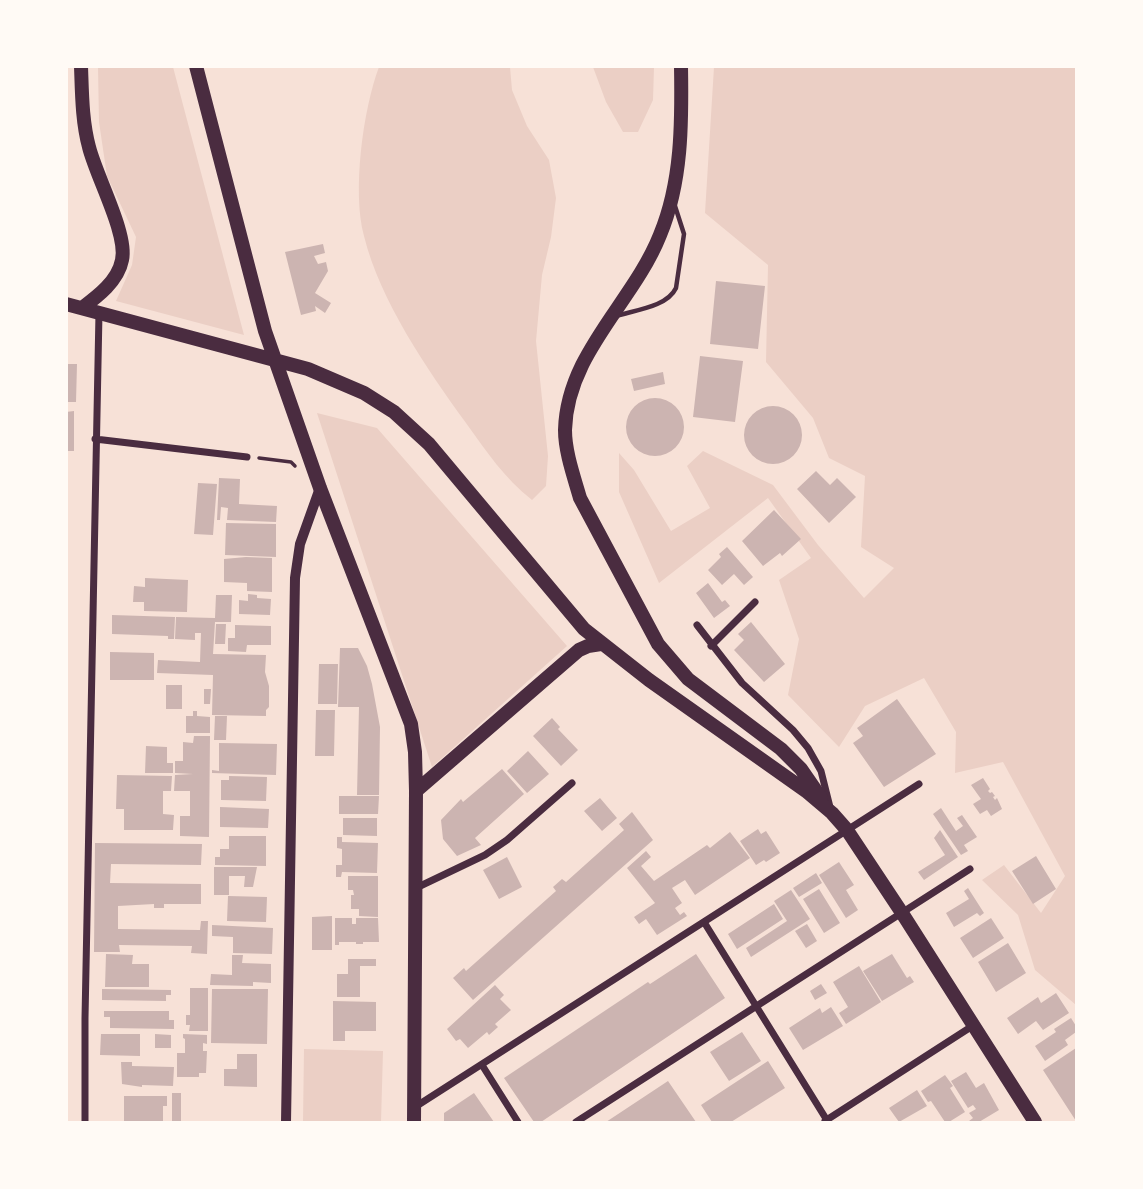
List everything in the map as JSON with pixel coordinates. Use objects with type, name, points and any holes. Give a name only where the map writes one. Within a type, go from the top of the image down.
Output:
[{"type":"main road","points":[[81,66],[88,143],[94,168],[123,244],[122,260],[116,276],[82,308]]},
{"type":"main road","points":[[196,66],[265,331],[320,488],[411,724],[416,791],[414,1115]]},
{"type":"main road","points":[[681,66],[678,162],[673,199],[659,238],[578,370],[569,398],[565,432],[580,498],[658,644],[688,679],[781,749],[801,769],[847,830],[1035,1122]]},
{"type":"main road","points":[[66,304],[308,369],[364,393],[394,412],[429,444],[561,604],[601,644],[806,791],[832,813]]},
{"type":"main road","points":[[416,791],[579,650],[601,644]]},
{"type":"street","points":[[85,1122],[99,313]]},
{"type":"street","points":[[95,439],[247,457]]},
{"type":"street","points":[[286,1122],[295,578],[300,544],[320,488]]},
{"type":"street","points":[[711,646],[755,602]]},
{"type":"street","points":[[697,625],[742,683],[808,748],[821,771],[832,813]]},
{"type":"street","points":[[416,888],[485,855],[507,840],[572,783]]},
{"type":"street","points":[[414,1115],[482,1065],[919,783]]},
{"type":"street","points":[[576,1122],[970,869]]},
{"type":"street","points":[[704,922],[826,1122],[975,1025]]},
{"type":"street","points":[[482,1065],[518,1122]]},
{"type":"lane","points":[[611,318],[665,301],[673,295],[684,234],[673,199]]},
{"type":"path","points":[[247,457],[291,462],[320,488]]},
{"type":"shaded area","points":[[98,67],[173,67],[244,335],[116,301],[132,265],[136,237],[107,176],[99,122]]},
{"type":"shaded area","points":[[379,67],[510,67],[512,90],[527,126],[549,160],[556,198],[542,275],[536,341],[548,456],[546,486],[532,500],[496,464],[436,380],[406,334],[371,260],[361,218],[359,174],[368,105]]},
{"type":"shaded area","points":[[593,67],[654,67],[653,100],[638,132],[623,132],[606,102]]},
{"type":"shaded area","points":[[714,67],[1076,67],[1076,1005],[1035,970],[1018,915],[982,880],[1004,865],[1041,913],[1065,876],[1003,762],[955,773],[956,732],[924,678],[865,706],[839,747],[788,695],[799,639],[779,580],[811,558],[768,498],[659,583],[619,492],[619,453],[634,470],[671,531],[710,508],[687,466],[703,451],[773,485],[818,545],[864,598],[894,568],[861,547],[865,476],[829,458],[813,418],[766,362],[768,265],[705,213]]},
{"type":"shaded area","points":[[317,413],[377,428],[567,646],[432,767]]},
{"type":"shaded area","points":[[304,1049],[383,1051],[381,1122],[303,1122]]},
{"type":"building","points":[[323,244],[325,253],[314,256],[318,264],[326,262],[328,271],[315,293],[331,303],[325,313],[315,306],[316,311],[301,315],[285,252]]},
{"type":"building","points":[[716,281],[765,286],[758,349],[710,344]]},
{"type":"building","points":[[700,356],[743,361],[735,422],[693,417]]},
{"type":"building","points":[[66,364],[77,364],[76,402],[66,402]]},
{"type":"building","points":[[663,372],[665,384],[634,391],[631,379]]},
{"type":"building","points":[[649,398],[661,398],[676,406],[684,421],[684,433],[676,448],[661,456],[649,456],[634,448],[626,433],[626,421],[634,406]]},
{"type":"building","points":[[767,406],[779,406],[794,414],[802,429],[802,441],[794,456],[779,464],[767,464],[752,456],[744,441],[744,429],[752,414]]},
{"type":"building","points":[[74,411],[74,451],[66,451],[66,412]]},
{"type":"building","points":[[816,471],[830,485],[837,478],[856,497],[829,523],[797,489]]},
{"type":"building","points":[[219,478],[240,479],[239,504],[277,506],[276,522],[227,520],[228,508],[221,507],[220,520],[217,520]]},
{"type":"building","points":[[198,483],[217,484],[213,535],[194,534]]},
{"type":"building","points":[[774,510],[801,539],[782,556],[780,553],[763,566],[742,541]]},
{"type":"building","points":[[226,523],[276,524],[276,557],[225,555]]},
{"type":"building","points":[[727,547],[753,577],[744,585],[734,574],[722,585],[708,570]]},
{"type":"building","points":[[272,558],[272,592],[247,591],[247,583],[224,582],[224,559]]},
{"type":"building","points":[[145,578],[188,580],[187,612],[144,611],[144,602],[133,602],[134,586],[145,587]]},
{"type":"building","points":[[708,583],[722,602],[725,600],[730,606],[714,618],[696,593]]},
{"type":"building","points":[[248,594],[271,599],[270,615],[239,614],[239,600],[248,601]]},
{"type":"building","points":[[216,595],[232,595],[231,622],[215,622],[213,654],[266,655],[269,707],[266,716],[212,715],[213,675],[157,673],[158,660],[200,662],[201,633],[195,633],[195,640],[175,639],[176,617],[215,618]]},
{"type":"building","points":[[112,615],[175,617],[174,639],[168,639],[168,636],[112,634]]},
{"type":"building","points":[[751,622],[785,664],[764,682],[734,650],[744,640],[738,634]]},
{"type":"building","points":[[216,624],[226,624],[225,644],[215,644]]},
{"type":"building","points":[[235,625],[271,626],[271,645],[247,645],[246,652],[228,651],[228,638],[235,638]]},
{"type":"building","points":[[340,648],[358,648],[372,684],[380,727],[379,795],[357,795],[359,707],[338,707]]},
{"type":"building","points":[[110,652],[154,653],[154,680],[110,680]]},
{"type":"building","points":[[319,664],[338,664],[337,704],[318,704]]},
{"type":"building","points":[[166,685],[182,685],[182,709],[166,709]]},
{"type":"building","points":[[204,689],[211,689],[210,704],[204,704]]},
{"type":"building","points":[[897,699],[936,754],[884,787],[853,743],[863,736],[857,728]]},
{"type":"building","points":[[316,710],[335,710],[334,756],[315,756]]},
{"type":"building","points":[[193,711],[197,711],[197,716],[210,717],[210,733],[186,733],[186,716],[193,716]]},
{"type":"building","points":[[215,716],[227,716],[226,740],[214,740]]},
{"type":"building","points":[[552,718],[560,727],[558,729],[578,750],[561,766],[533,736]]},
{"type":"building","points":[[194,736],[210,736],[209,837],[180,836],[180,816],[190,816],[190,791],[174,791],[175,775],[193,774],[175,773],[175,761],[183,761],[183,742],[193,743]]},
{"type":"building","points":[[219,743],[277,744],[276,775],[212,773],[212,770],[219,771]]},
{"type":"building","points":[[146,746],[167,747],[167,763],[173,763],[173,773],[145,773]]},
{"type":"building","points":[[528,751],[549,774],[527,793],[507,771]]},
{"type":"building","points":[[502,769],[524,794],[475,838],[481,845],[457,856],[443,839],[441,820],[461,799],[463,802]]},
{"type":"building","points":[[117,775],[172,776],[171,791],[163,791],[163,814],[174,815],[173,830],[124,830],[124,809],[116,809]]},
{"type":"building","points":[[229,776],[267,777],[266,801],[221,800],[221,780],[229,780]]},
{"type":"building","points":[[983,778],[990,789],[988,791],[992,792],[995,800],[997,798],[1002,809],[991,816],[987,810],[980,814],[973,804],[981,799],[971,785]]},
{"type":"building","points":[[339,796],[379,796],[378,814],[339,814]]},
{"type":"building","points":[[600,798],[617,818],[602,831],[584,811]]},
{"type":"building","points":[[220,807],[269,809],[268,828],[220,827]]},
{"type":"building","points":[[941,808],[956,831],[963,826],[957,818],[962,815],[977,837],[964,845],[968,851],[961,855],[933,814]]},
{"type":"building","points":[[632,812],[653,840],[473,1000],[453,978],[464,968],[466,971],[556,891],[553,887],[562,879],[566,882],[624,830],[619,824]]},
{"type":"building","points":[[343,818],[377,818],[377,836],[343,835]]},
{"type":"building","points":[[758,829],[761,834],[766,831],[780,853],[756,865],[740,841]]},
{"type":"building","points":[[940,830],[958,857],[924,880],[918,872],[945,855],[934,838]]},
{"type":"building","points":[[730,832],[750,858],[695,895],[685,880],[672,888],[682,903],[675,908],[680,915],[684,912],[687,916],[657,935],[646,919],[639,924],[634,917],[655,903],[627,868],[646,851],[651,857],[641,866],[654,881],[707,845],[710,848]]},
{"type":"building","points":[[229,836],[266,836],[266,866],[215,865],[215,857],[220,857],[220,849],[229,849]]},
{"type":"building","points":[[337,837],[342,837],[342,842],[378,843],[377,873],[342,872],[341,877],[336,877],[336,865],[342,865],[342,849],[337,848]]},
{"type":"building","points":[[95,843],[202,844],[201,865],[111,864],[110,883],[201,884],[201,904],[164,904],[164,908],[154,908],[154,904],[118,906],[118,929],[200,930],[201,921],[208,921],[207,954],[191,953],[192,946],[119,945],[120,952],[94,952]]},
{"type":"building","points":[[1036,856],[1056,889],[1033,904],[1012,871]]},
{"type":"building","points":[[507,857],[522,887],[499,899],[483,870]]},
{"type":"building","points":[[839,862],[854,885],[846,890],[858,910],[846,918],[819,875]]},
{"type":"building","points":[[214,867],[257,867],[253,887],[244,887],[245,876],[229,876],[229,895],[214,895]]},
{"type":"building","points":[[816,873],[822,883],[799,897],[793,888]]},
{"type":"building","points":[[348,876],[378,876],[378,917],[359,916],[359,909],[351,909],[351,895],[354,895],[353,890],[348,890]]},
{"type":"building","points":[[968,888],[984,913],[980,916],[977,913],[954,927],[946,913],[969,899],[964,891]]},
{"type":"building","points":[[819,889],[840,923],[824,933],[803,899]]},
{"type":"building","points":[[791,890],[810,919],[751,957],[746,948],[787,921],[774,901]]},
{"type":"building","points":[[228,896],[267,897],[266,922],[227,921]]},
{"type":"building","points":[[774,904],[783,919],[737,949],[728,934]]},
{"type":"building","points":[[332,916],[332,950],[312,950],[312,917]]},
{"type":"building","points":[[335,918],[352,918],[352,924],[356,924],[356,918],[378,918],[379,942],[339,942],[339,945],[335,945]]},
{"type":"building","points":[[991,918],[1004,938],[973,958],[960,938]]},
{"type":"building","points":[[807,924],[817,941],[806,948],[795,931]]},
{"type":"building","points":[[212,925],[273,928],[272,954],[233,953],[233,937],[212,936]]},
{"type":"building","points":[[1008,943],[1026,973],[996,992],[978,962]]},
{"type":"building","points":[[106,954],[133,955],[132,964],[149,964],[149,987],[105,987]]},
{"type":"building","points":[[696,954],[725,998],[541,1122],[534,1122],[504,1078],[648,982],[650,984]]},
{"type":"building","points":[[892,954],[907,978],[910,976],[914,982],[882,1001],[863,971]]},
{"type":"building","points":[[232,955],[243,955],[242,963],[271,964],[271,983],[253,982],[253,986],[210,985],[211,974],[232,975]]},
{"type":"building","points":[[348,959],[376,959],[376,966],[360,966],[360,997],[337,997],[337,974],[348,974]]},
{"type":"building","points":[[859,966],[881,1002],[846,1024],[839,1013],[848,1007],[833,982]]},
{"type":"building","points":[[821,984],[827,993],[815,1000],[810,991]]},
{"type":"building","points":[[495,985],[504,995],[500,999],[511,1010],[495,1024],[498,1027],[489,1035],[487,1032],[468,1048],[460,1039],[456,1041],[447,1029]]},
{"type":"building","points":[[190,988],[208,988],[208,1031],[189,1031],[190,1025],[186,1025],[186,1015],[190,1015]]},
{"type":"building","points":[[102,989],[171,990],[171,995],[166,995],[166,1001],[102,1000]]},
{"type":"building","points":[[212,989],[268,989],[267,1044],[211,1043]]},
{"type":"building","points":[[1056,993],[1069,1013],[1043,1030],[1036,1021],[1018,1034],[1007,1018],[1038,997],[1041,1003]]},
{"type":"building","points":[[333,1001],[376,1002],[376,1031],[345,1031],[345,1041],[333,1041]]},
{"type":"building","points":[[831,1007],[843,1026],[803,1050],[789,1028],[820,1008],[822,1013]]},
{"type":"building","points":[[104,1011],[169,1011],[169,1020],[174,1020],[174,1029],[110,1028],[110,1017],[104,1017]]},
{"type":"building","points":[[1071,1018],[1076,1032],[1065,1040],[1068,1045],[1045,1061],[1035,1046]]},
{"type":"building","points":[[742,1032],[761,1061],[729,1081],[710,1052]]},
{"type":"building","points":[[101,1034],[140,1034],[140,1056],[100,1055]]},
{"type":"building","points":[[155,1034],[171,1035],[171,1048],[155,1048]]},
{"type":"building","points":[[183,1034],[207,1035],[207,1044],[203,1043],[203,1051],[207,1051],[206,1073],[199,1073],[199,1077],[177,1077],[177,1053],[185,1053]]},
{"type":"building","points":[[1076,1048],[1076,1121],[1043,1070]]},
{"type":"building","points":[[237,1054],[257,1054],[257,1087],[224,1086],[224,1069],[237,1069]]},
{"type":"building","points":[[768,1061],[785,1088],[731,1122],[712,1122],[701,1105]]},
{"type":"building","points":[[121,1062],[132,1062],[132,1066],[174,1067],[173,1086],[142,1087],[122,1084]]},
{"type":"building","points":[[966,1072],[976,1088],[984,1083],[999,1110],[979,1122],[969,1121],[973,1118],[969,1113],[976,1109],[973,1105],[968,1108],[951,1081]]},
{"type":"building","points":[[945,1075],[965,1112],[949,1122],[945,1122],[921,1091]]},
{"type":"building","points":[[668,1081],[696,1122],[606,1122]]},
{"type":"building","points":[[917,1090],[927,1106],[899,1122],[889,1108]]},
{"type":"building","points":[[172,1093],[181,1093],[181,1122],[172,1122]]},
{"type":"building","points":[[474,1093],[494,1122],[444,1122],[444,1113]]},
{"type":"building","points":[[124,1096],[167,1096],[167,1106],[163,1106],[163,1122],[124,1122]]}]
